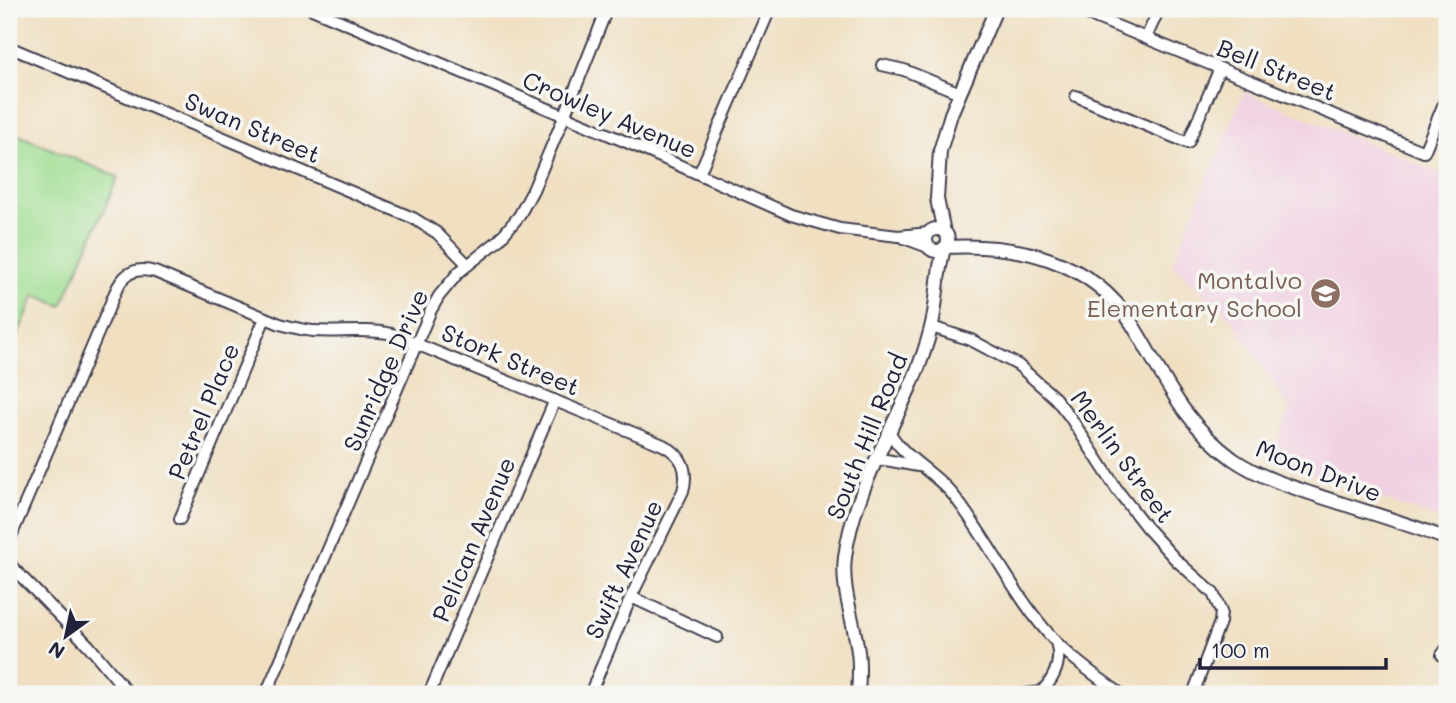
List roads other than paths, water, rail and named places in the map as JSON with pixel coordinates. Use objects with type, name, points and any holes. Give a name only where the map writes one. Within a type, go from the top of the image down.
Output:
[{"type":"street","name":"Crowley Avenue","points":[[312,9],[791,215],[840,229],[898,236],[929,233]]},
{"type":"street","name":"Sunridge Drive","points":[[266,694],[416,343],[439,296],[468,265],[498,241],[519,216],[533,190],[607,9]]},
{"type":"street","points":[[699,174],[770,9]]},
{"type":"street","points":[[937,199],[948,242],[945,248],[938,251],[929,248],[926,240],[937,199],[944,133],[996,9]]},
{"type":"street","name":"Bell Street","points":[[1075,9],[1424,152],[1447,96]]},
{"type":"street","points":[[1146,38],[1159,9]]},
{"type":"street","name":"Swan Street","points":[[9,47],[413,218],[437,233],[468,265]]},
{"type":"street","points":[[882,65],[904,70],[960,93]]},
{"type":"street","points":[[1076,96],[1188,143],[1220,68]]},
{"type":"street","points":[[929,233],[936,229],[945,233]]},
{"type":"street","name":"Moon Drive","points":[[945,233],[976,246]]},
{"type":"street","name":"Crowley Avenue","points":[[898,236],[929,248]]},
{"type":"street","name":"South Hill Road","points":[[929,248],[937,277]]},
{"type":"street","name":"Moon Drive","points":[[945,248],[1010,248],[1070,267],[1104,291],[1131,322],[1175,400],[1191,421],[1235,460],[1292,487],[1447,539]]},
{"type":"street","name":"South Hill Road","points":[[858,694],[859,654],[846,588],[845,560],[848,538],[860,498],[890,433],[932,327],[937,277],[945,248]]},
{"type":"street","name":"Stork Street","points":[[9,541],[120,280],[136,270],[145,269],[280,324],[311,331],[378,331],[416,343],[663,445],[681,460]]},
{"type":"street","name":"Petrel Place","points":[[180,519],[265,318]]},
{"type":"street","name":"Merlin Street","points":[[932,327],[971,340],[993,351],[1018,365],[1037,381],[1070,417],[1118,491],[1146,527],[1176,560],[1213,593],[1221,612],[1220,622],[1193,694]]},
{"type":"street","name":"Pelican Avenue","points":[[429,694],[555,400]]},
{"type":"street","points":[[890,433],[918,466],[953,495],[1017,591],[1056,642],[1121,694]]},
{"type":"street","name":"Swift Avenue","points":[[590,694],[631,597],[683,491],[687,474],[681,460]]},
{"type":"street","points":[[877,461],[918,466]]},
{"type":"street","points":[[9,560],[12,567],[103,662],[129,694]]},
{"type":"street","points":[[631,597],[717,637]]},
{"type":"street","points":[[1041,692],[1051,681],[1059,658],[1056,642]]},
{"type":"street","points":[[1025,694],[1064,694]]},
{"type":"place","name":"Montalvo Elementary School","points":[[1325,293]]}]
